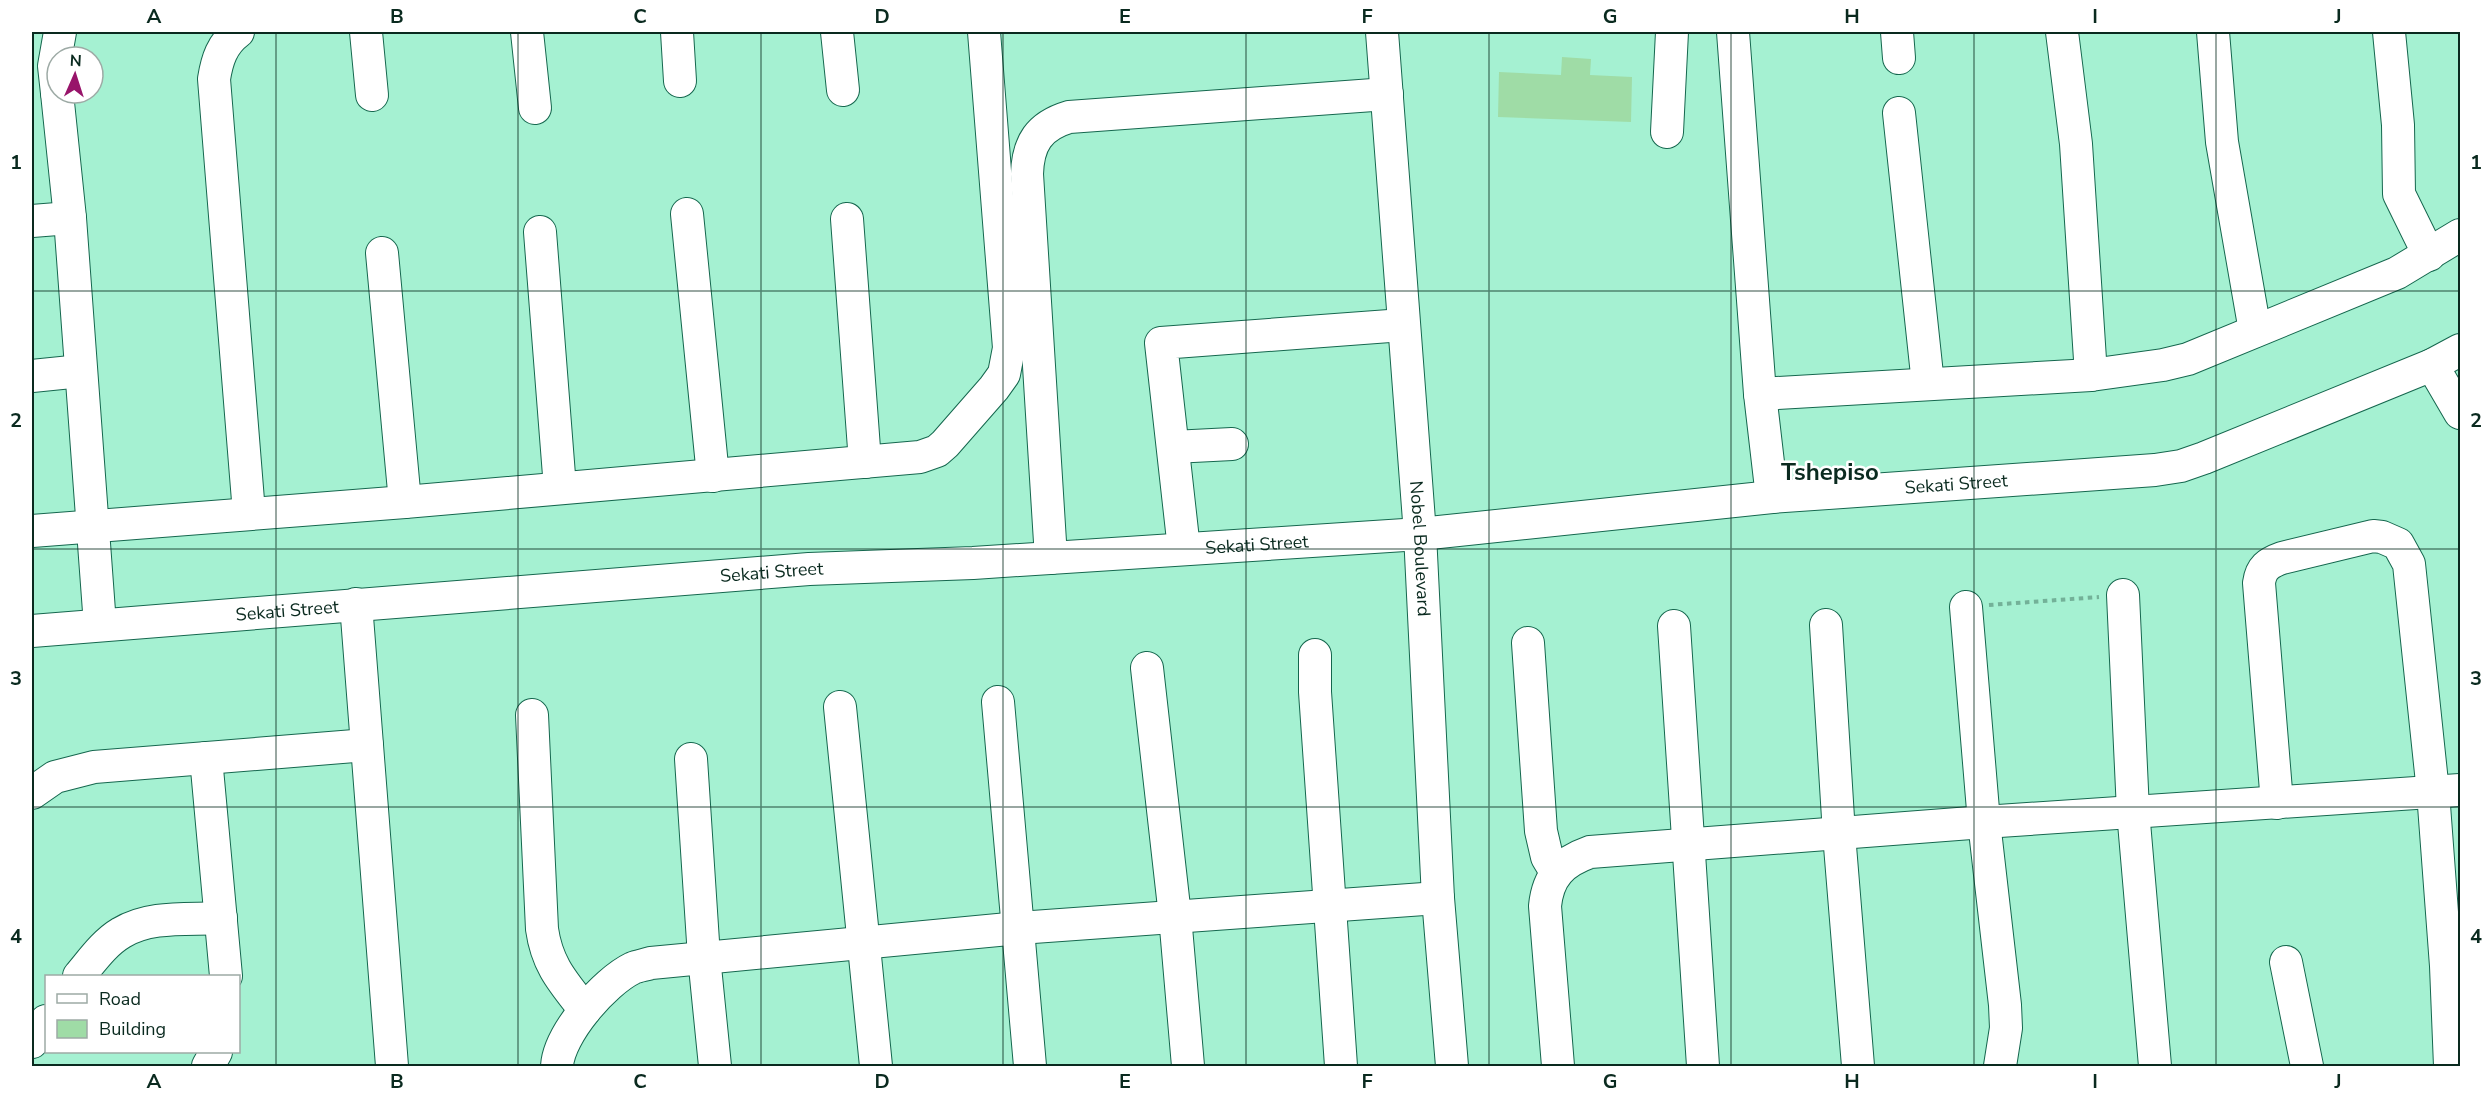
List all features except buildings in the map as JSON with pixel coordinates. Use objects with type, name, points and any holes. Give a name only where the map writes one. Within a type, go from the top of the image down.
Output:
[{"type":"street","points":[[238,32],[222,49],[216,63],[214,79],[249,513]]},
{"type":"street","points":[[366,32],[372,95]]},
{"type":"street","points":[[527,32],[535,108]]},
{"type":"street","points":[[677,32],[680,81]]},
{"type":"street","points":[[837,32],[843,90]]},
{"type":"street","points":[[32,531],[713,476],[920,457],[937,451],[1004,374],[1009,348],[984,32]]},
{"type":"street","name":"Nobel Boulevard","points":[[1382,32],[1420,534],[1438,898],[1452,1066]]},
{"type":"street","points":[[1667,132],[1672,32]]},
{"type":"street","points":[[1733,32],[1760,394],[1772,497]]},
{"type":"street","points":[[2062,32],[2076,144],[2091,375]]},
{"type":"street","points":[[2213,32],[2224,152],[2255,331]]},
{"type":"street","points":[[2389,32],[2398,125],[2399,194],[2429,255]]},
{"type":"street","points":[[1051,558],[1027,174],[1027,156],[1041,131],[1053,122],[1069,117],[1387,94]]},
{"type":"street","points":[[54,105],[70,218],[100,625]]},
{"type":"street","points":[[1899,114],[1928,384]]},
{"type":"street","points":[[687,214],[713,476]]},
{"type":"street","points":[[32,221],[70,218]]},
{"type":"street","points":[[847,219],[865,462]]},
{"type":"street","points":[[540,232],[560,488]]},
{"type":"street","points":[[1760,394],[2091,375],[2163,365],[2188,359],[2356,291],[2397,273],[2460,235]]},
{"type":"street","points":[[382,253],[405,502]]},
{"type":"street","points":[[1184,549],[1161,343],[1403,325]]},
{"type":"street","name":"Sekati Street","points":[[32,631],[809,569],[1051,558],[1420,534],[1772,497],[2144,471],[2181,466],[2244,442],[2432,365],[2460,350]]},
{"type":"street","points":[[2432,365],[2460,413]]},
{"type":"street","points":[[32,376],[81,371]]},
{"type":"street","points":[[1173,447],[1232,444]]},
{"type":"street","points":[[2277,803],[2260,575],[2272,561],[2373,536],[2382,537],[2398,544],[2409,564],[2446,791],[2453,965],[2450,1066]]},
{"type":"street","points":[[2123,595],[2133,811],[2155,1066]]},
{"type":"street","points":[[356,604],[392,1066]]},
{"type":"street","points":[[1966,607],[1984,822],[2005,1005],[2006,1028],[2000,1066]]},
{"type":"street","points":[[1826,625],[1839,834],[1858,1066]]},
{"type":"street","points":[[1674,626],[1703,1066]]},
{"type":"street","points":[[1528,643],[1541,831],[1547,858],[1556,872]]},
{"type":"street","points":[[1315,655],[1341,1066]]},
{"type":"street","points":[[1147,668],[1175,916],[1188,1066]]},
{"type":"street","points":[[998,702],[1030,1066]]},
{"type":"street","points":[[840,707],[876,1066]]},
{"type":"street","points":[[532,715],[542,929],[545,948],[557,976],[585,1010]]},
{"type":"street","points":[[32,794],[55,777],[76,770],[366,745]]},
{"type":"street","points":[[207,759],[226,975]]},
{"type":"street","points":[[691,759],[704,957],[716,1066]]},
{"type":"street","points":[[1558,1066],[1545,906],[1550,883],[1556,872],[1568,861],[1590,852],[2133,811],[2446,791]]},
{"type":"street","points":[[557,1066],[562,1043],[585,1010],[617,978],[633,968],[651,963],[1019,928],[1438,898]]},
{"type":"street","points":[[80,975],[120,933],[136,926],[156,921],[220,918]]},
{"type":"street","points":[[2286,962],[2307,1066]]},
{"type":"street","points":[[32,1042],[45,1022]]},
{"type":"path","points":[[1966,607],[2123,595]]},
{"type":"district","name":"Tshepiso","points":[[1830,472]]}]
